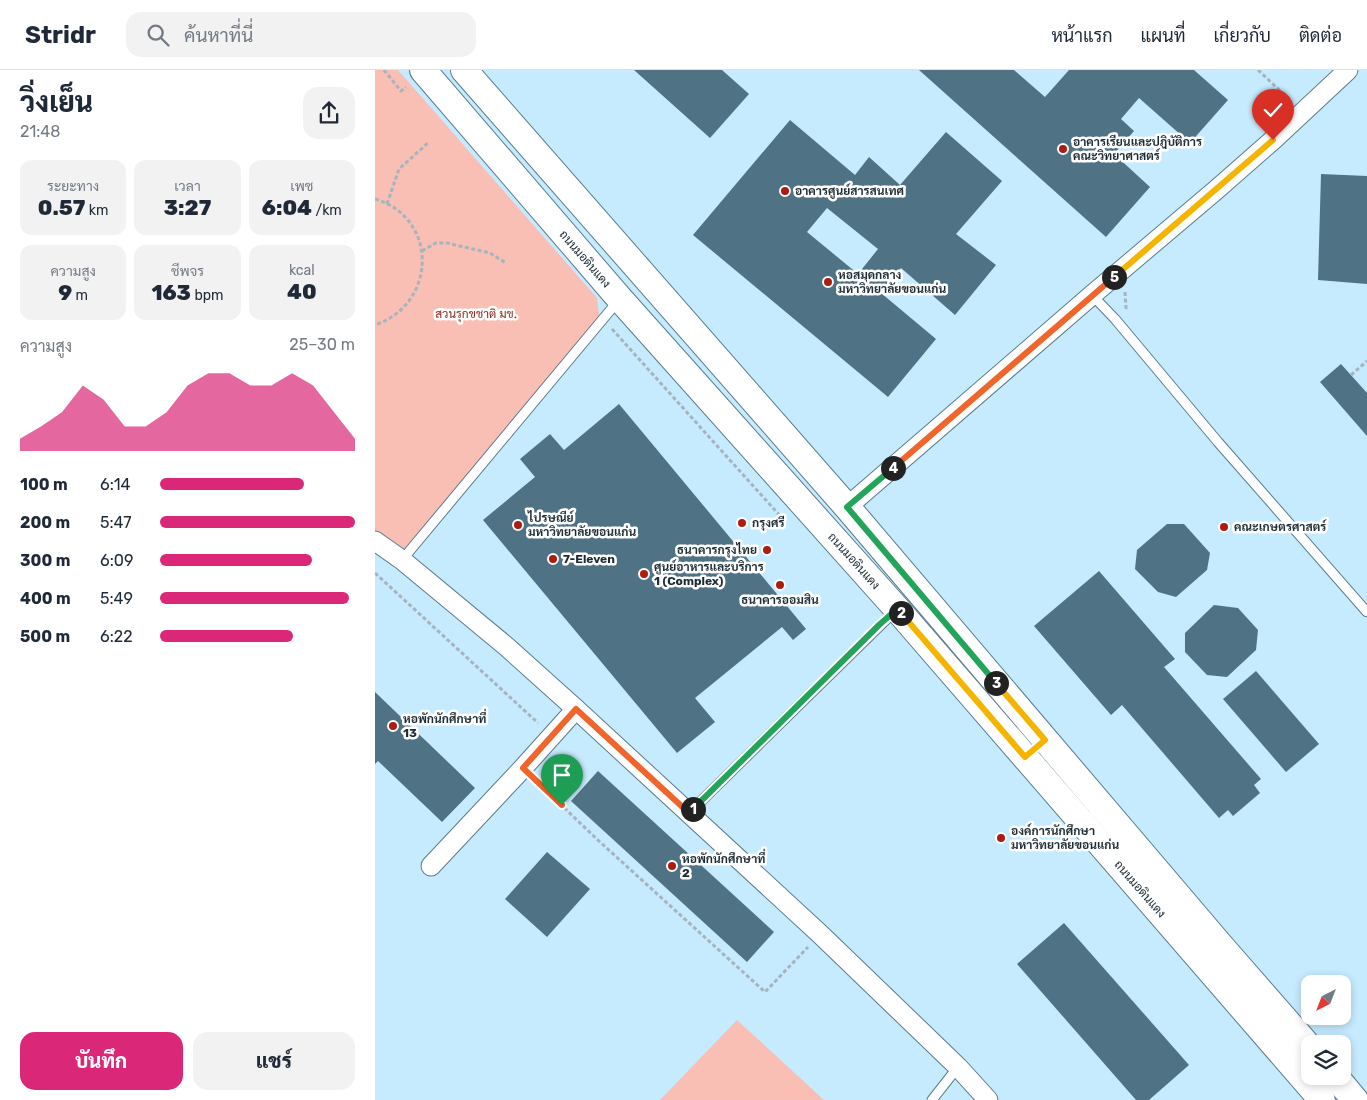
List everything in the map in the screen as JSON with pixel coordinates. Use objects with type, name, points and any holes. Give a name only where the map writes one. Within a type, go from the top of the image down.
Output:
[{"type":"street","name":"ถนนมอดินแดง","points":[[423,70],[620,300],[897,609],[1322,1100]]},
{"type":"street","name":"ถนนมอดินแดง","points":[[464,70],[847,507],[1301,1038]]},
{"type":"street","points":[[847,507],[1216,190],[1348,70]]},
{"type":"street","points":[[375,541],[402,560],[507,647],[576,709],[820,934],[958,1067],[988,1100]]},
{"type":"street","points":[[431,866],[576,709]]},
{"type":"street","points":[[1025,757],[1045,740]]},
{"type":"street","points":[[1342,1085],[1355,1100]]},
{"type":"lane","points":[[1092,295],[1115,319],[1218,442],[1367,612]]},
{"type":"lane","points":[[402,560],[620,300]]},
{"type":"lane","points":[[689,813],[897,609]]},
{"type":"lane","points":[[932,1100],[958,1067]]},
{"type":"path","points":[[1258,70],[1290,100]]},
{"type":"path","points":[[1283,106],[1297,94]]},
{"type":"path","points":[[387,204],[399,169],[429,142]]},
{"type":"path","points":[[375,200],[387,204],[407,220],[416,234],[422,251],[420,282],[410,301],[395,316],[375,325]]},
{"type":"path","points":[[422,251],[436,243],[447,243],[489,253],[506,263]]},
{"type":"path","points":[[1351,375],[1367,361]]},
{"type":"path","points":[[375,573],[541,726]]},
{"type":"path","points":[[523,768],[600,842],[765,992],[820,934]]},
{"type":"shaded area","points":[[375,70],[1367,70],[1367,1100],[375,1100]]},
{"type":"green space","name":"สวนรุกขชาติ มข.","points":[[375,70],[398,70],[597,298],[599,315],[603,319],[402,560],[375,541]]},
{"type":"green space","points":[[737,1020],[824,1100],[660,1100]]},
{"type":"building","points":[[634,70],[722,70],[749,94],[710,138]]},
{"type":"building","name":"อาคารเรียนและปฏิบัติการ คณะวิทยาศาสตร์","points":[[919,70],[1014,70],[1045,97],[1069,70],[1194,70],[1228,100],[1190,143],[1139,98],[1121,119],[1134,131],[1114,154],[1150,187],[1106,237]]},
{"type":"building","points":[[790,120],[855,175],[869,157],[900,185],[946,132],[1002,181],[956,234],[996,265],[955,315],[901,268],[881,293],[936,339],[888,397],[693,235]],"holes":[[[827,208],[878,249],[858,274],[807,232]]]},
{"type":"building","points":[[1321,174],[1367,176],[1367,284],[1318,280]]},
{"type":"building","points":[[1341,364],[1367,393],[1367,436],[1320,382]]},
{"type":"building","name":"ศูนย์อาหารและบริการ 1 (Complex)","points":[[619,404],[806,629],[793,640],[782,627],[695,698],[715,722],[677,753],[483,520],[535,477],[520,459],[550,434],[564,450]]},
{"type":"building","points":[[1167,524],[1184,524],[1210,553],[1207,570],[1176,597],[1158,592],[1135,569],[1137,550]]},
{"type":"building","points":[[1099,571],[1175,659],[1164,667],[1261,779],[1254,785],[1260,793],[1233,816],[1228,810],[1219,818],[1122,705],[1111,715],[1034,626]]},
{"type":"building","points":[[1214,605],[1238,608],[1258,630],[1256,650],[1227,677],[1207,675],[1185,652],[1185,633]]},
{"type":"building","points":[[1256,671],[1319,744],[1286,772],[1223,699]]},
{"type":"building","name":"หอพักนักศึกษาที่ 13","points":[[375,692],[475,788],[442,822],[378,761],[375,764]]},
{"type":"building","name":"หอพักนักศึกษาที่ 2","points":[[598,771],[774,932],[747,962],[571,801]]},
{"type":"building","points":[[547,852],[590,889],[547,937],[505,899]]},
{"type":"building","points":[[1064,923],[1189,1065],[1149,1100],[1136,1100],[1017,964]]},
{"type":"place","name":"อาคารเรียนและปฏิบัติการ คณะวิทยาศาสตร์","points":[[1063,149]]},
{"type":"place","name":"อาคารศูนย์สารสนเทศ","points":[[785,191]]},
{"type":"place","name":"หอสมุดกลาง มหาวิทยาลัยขอนแก่น","points":[[828,282]]},
{"type":"place","name":"กรุงศรี","points":[[742,523]]},
{"type":"place","name":"ไปรษณีย์ มหาวิทยาลัยขอนแก่น","points":[[518,525]]},
{"type":"place","name":"คณะเกษตรศาสตร์","points":[[1224,527]]},
{"type":"place","name":"ธนาคารกรุงไทย","points":[[767,550]]},
{"type":"place","name":"7-Eleven","points":[[553,559]]},
{"type":"place","name":"ศูนย์อาหารและบริการ 1 (Complex)","points":[[644,574]]},
{"type":"place","name":"ธนาคารออมสิน","points":[[780,585]]},
{"type":"place","name":"หอพักนักศึกษาที่ 13","points":[[393,726]]},
{"type":"place","name":"องค์การนักศึกษา มหาวิทยาลัยขอนแก่น","points":[[1001,838]]},
{"type":"place","name":"หอพักนักศึกษาที่ 2","points":[[672,866]]},
{"type":"route","points":[[562,805],[523,768],[576,709],[689,813],[897,609],[1025,757],[1045,740],[847,507],[1273,140]]}]
